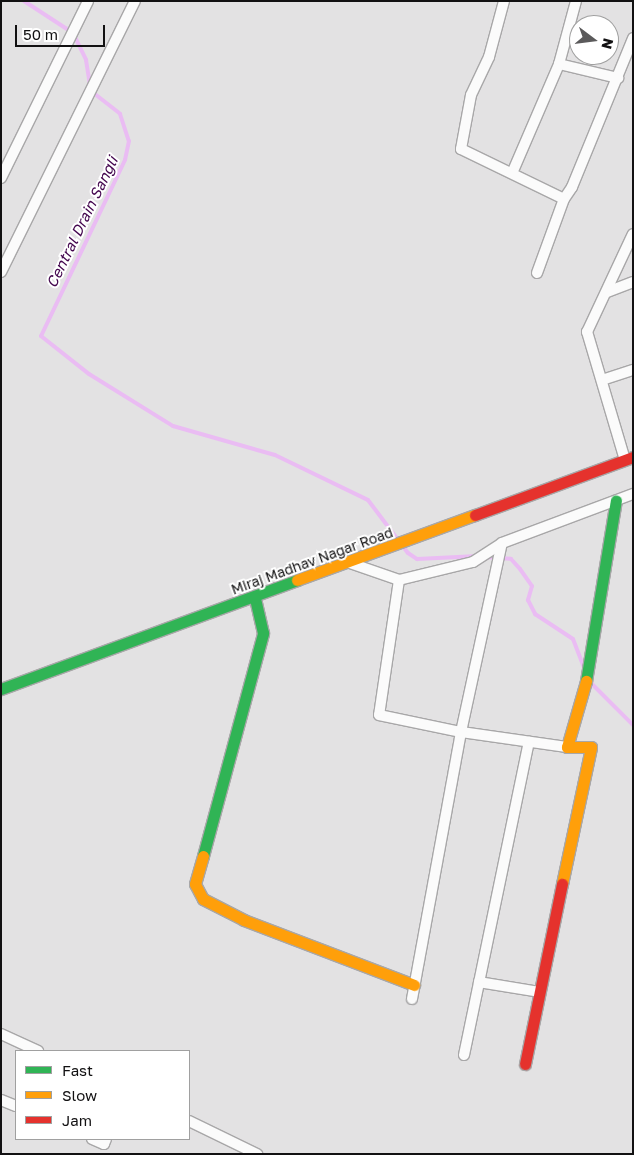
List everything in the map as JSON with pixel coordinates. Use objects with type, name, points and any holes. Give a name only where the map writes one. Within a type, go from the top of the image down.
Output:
[{"type":"street","points":[[1,178],[88,1]]},
{"type":"street","points":[[1,272],[135,1]]},
{"type":"street","points":[[504,1],[489,57],[471,95],[461,149],[513,171],[521,180],[564,199]]},
{"type":"street","points":[[513,171],[559,64],[576,1]]},
{"type":"street","points":[[537,273],[564,199],[572,187],[633,38]]},
{"type":"street","points":[[559,64],[618,78]]},
{"type":"street","points":[[629,458],[587,332],[633,234]]},
{"type":"street","points":[[607,292],[633,282]]},
{"type":"street","points":[[602,380],[633,370]]},
{"type":"street","name":"Miraj Madhav Nagar Road","points":[[1,689],[350,564],[629,458]]},
{"type":"street","points":[[350,564],[399,580],[473,562],[502,543],[633,494]]},
{"type":"street","points":[[567,747],[584,691],[616,500]]},
{"type":"street","points":[[412,999],[461,732],[502,543]]},
{"type":"street","points":[[399,580],[379,715],[461,732],[567,747],[591,747],[525,1064]]},
{"type":"street","points":[[255,598],[263,633],[195,884],[203,899],[244,920],[414,984]]},
{"type":"street","points":[[464,1055],[529,742]]},
{"type":"street","points":[[479,982],[540,992]]},
{"type":"street","points":[[1,1034],[36,1050]]},
{"type":"street","points":[[1,1100],[15,1106]]},
{"type":"street","points":[[190,1121],[257,1154]]},
{"type":"street","points":[[94,1140],[104,1144],[106,1140]]},
{"type":"waterway","points":[[24,1],[73,33],[86,60],[91,91],[120,114],[129,141],[125,160],[41,336],[89,374],[173,426],[275,455],[368,500],[408,553],[417,559],[478,556]]},
{"type":"waterway","name":"Central Drain Sangli","points":[[485,557],[511,559],[532,586],[528,600],[535,614],[573,639],[584,667]]},
{"type":"waterway","name":"Central Drain Sangli","points":[[590,682],[633,725]]},
{"type":"traffic: fast","points":[[586,681],[616,500]]},
{"type":"traffic: fast","points":[[1,689],[297,580]]},
{"type":"traffic: fast","points":[[203,856],[263,633],[255,598]]},
{"type":"traffic: slow","points":[[297,580],[475,515]]},
{"type":"traffic: slow","points":[[562,884],[591,747],[567,747],[586,681]]},
{"type":"traffic: slow","points":[[203,856],[195,884],[203,899],[244,920],[414,985]]},
{"type":"traffic: jam","points":[[475,515],[633,457]]},
{"type":"traffic: jam","points":[[525,1064],[562,884]]}]
